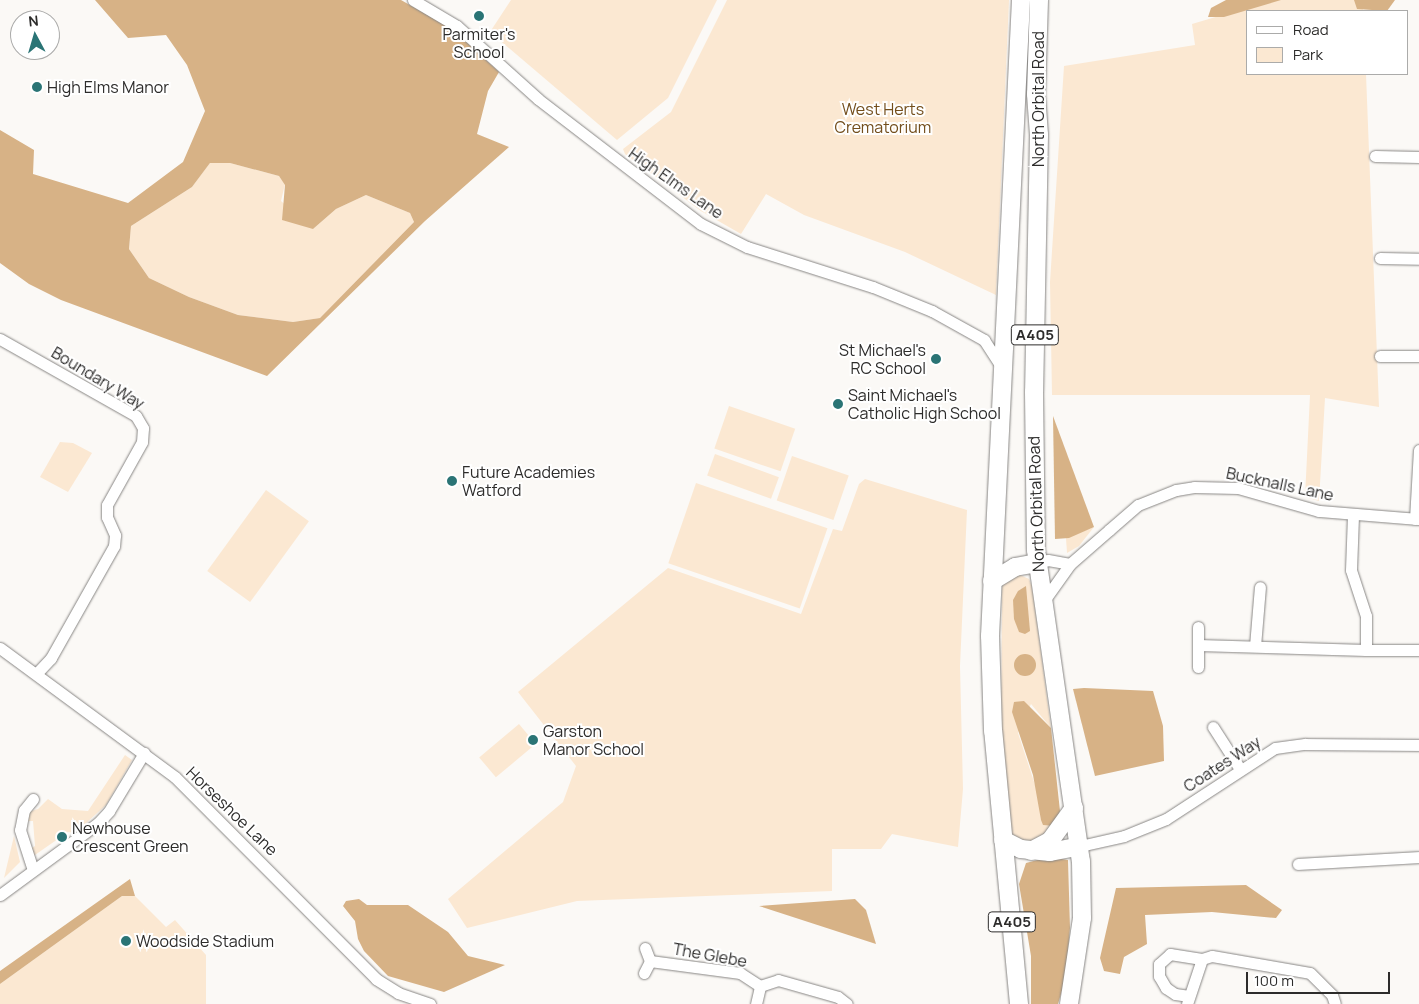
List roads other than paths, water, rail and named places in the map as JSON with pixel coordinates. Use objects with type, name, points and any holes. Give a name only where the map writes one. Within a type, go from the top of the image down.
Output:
[{"type":"highway","name":"North Orbital Road","points":[[1019,1004],[991,699],[992,581],[1021,0]]},
{"type":"highway","name":"North Orbital Road","points":[[1039,0],[1036,94],[1039,135],[1034,472],[1038,534],[1042,562],[1043,602],[1080,846],[1082,918],[1069,1004]]},
{"type":"highway","name":"A405","points":[[1039,135],[1047,0]]},
{"type":"highway","points":[[992,581],[1015,566],[1042,562]]},
{"type":"highway","points":[[1032,851],[1050,841],[1074,808]]},
{"type":"highway","points":[[1003,840],[1032,851],[1050,852],[1080,846]]},
{"type":"street","name":"High Elms Lane","points":[[414,0],[458,26],[538,99],[701,224],[747,246],[904,298],[984,340],[1003,370]]},
{"type":"street","points":[[1376,156],[1419,157]]},
{"type":"street","points":[[1380,258],[1419,259]]},
{"type":"street","points":[[984,340],[1005,329]]},
{"type":"street","name":"Boundary Way","points":[[0,339],[136,416],[143,428],[142,442],[107,505],[107,517],[115,535],[114,546],[62,638],[37,673]]},
{"type":"street","points":[[1380,356],[1419,356]]},
{"type":"street","points":[[1417,519],[1419,450]]},
{"type":"street","name":"Bucknalls Lane","points":[[1043,602],[1070,564],[1138,505],[1161,495],[1194,487],[1238,488],[1319,511],[1353,516],[1417,519]]},
{"type":"street","points":[[1353,516],[1351,570],[1366,616],[1366,650]]},
{"type":"street","points":[[1042,562],[1070,564]]},
{"type":"street","points":[[1255,646],[1260,587]]},
{"type":"street","points":[[1198,627],[1198,667]]},
{"type":"street","points":[[1198,645],[1419,650]]},
{"type":"street","name":"Horseshoe Lane","points":[[0,648],[37,673],[144,753],[219,819],[376,979],[398,993],[430,1004]]},
{"type":"street","points":[[1213,727],[1240,769]]},
{"type":"street","name":"Coates Way","points":[[1080,846],[1124,836],[1166,819],[1261,755],[1293,744],[1419,745]]},
{"type":"street","points":[[0,895],[98,823],[110,811],[144,753]]},
{"type":"street","points":[[32,800],[24,810],[20,830],[33,870]]},
{"type":"street","points":[[1298,864],[1419,857]]},
{"type":"street","name":"The Glebe","points":[[644,973],[650,961],[645,948]]},
{"type":"street","points":[[1202,959],[1188,1000],[1166,988],[1159,976],[1159,964],[1170,954],[1202,959],[1220,957],[1310,973],[1332,996],[1335,1004]]},
{"type":"street","name":"The Glebe","points":[[650,961],[740,973],[760,986],[778,980],[838,997],[847,1004]]},
{"type":"street","points":[[756,1004],[760,986]]},
{"type":"place","name":"Parmiter's School","points":[[479,16]]},
{"type":"place","name":"High Elms Manor","points":[[37,87]]},
{"type":"place","name":"St Michael's RC School","points":[[936,359]]},
{"type":"place","name":"Saint Michael's Catholic High School","points":[[838,404]]},
{"type":"place","name":"Future Academies Watford","points":[[452,481]]},
{"type":"place","name":"Garston Manor School","points":[[533,740]]},
{"type":"place","name":"Newhouse Crescent Green","points":[[62,837]]},
{"type":"place","name":"Woodside Stadium","points":[[126,941]]},
{"type":"park label","name":"West Herts Crematorium","points":[[883,118]]}]
